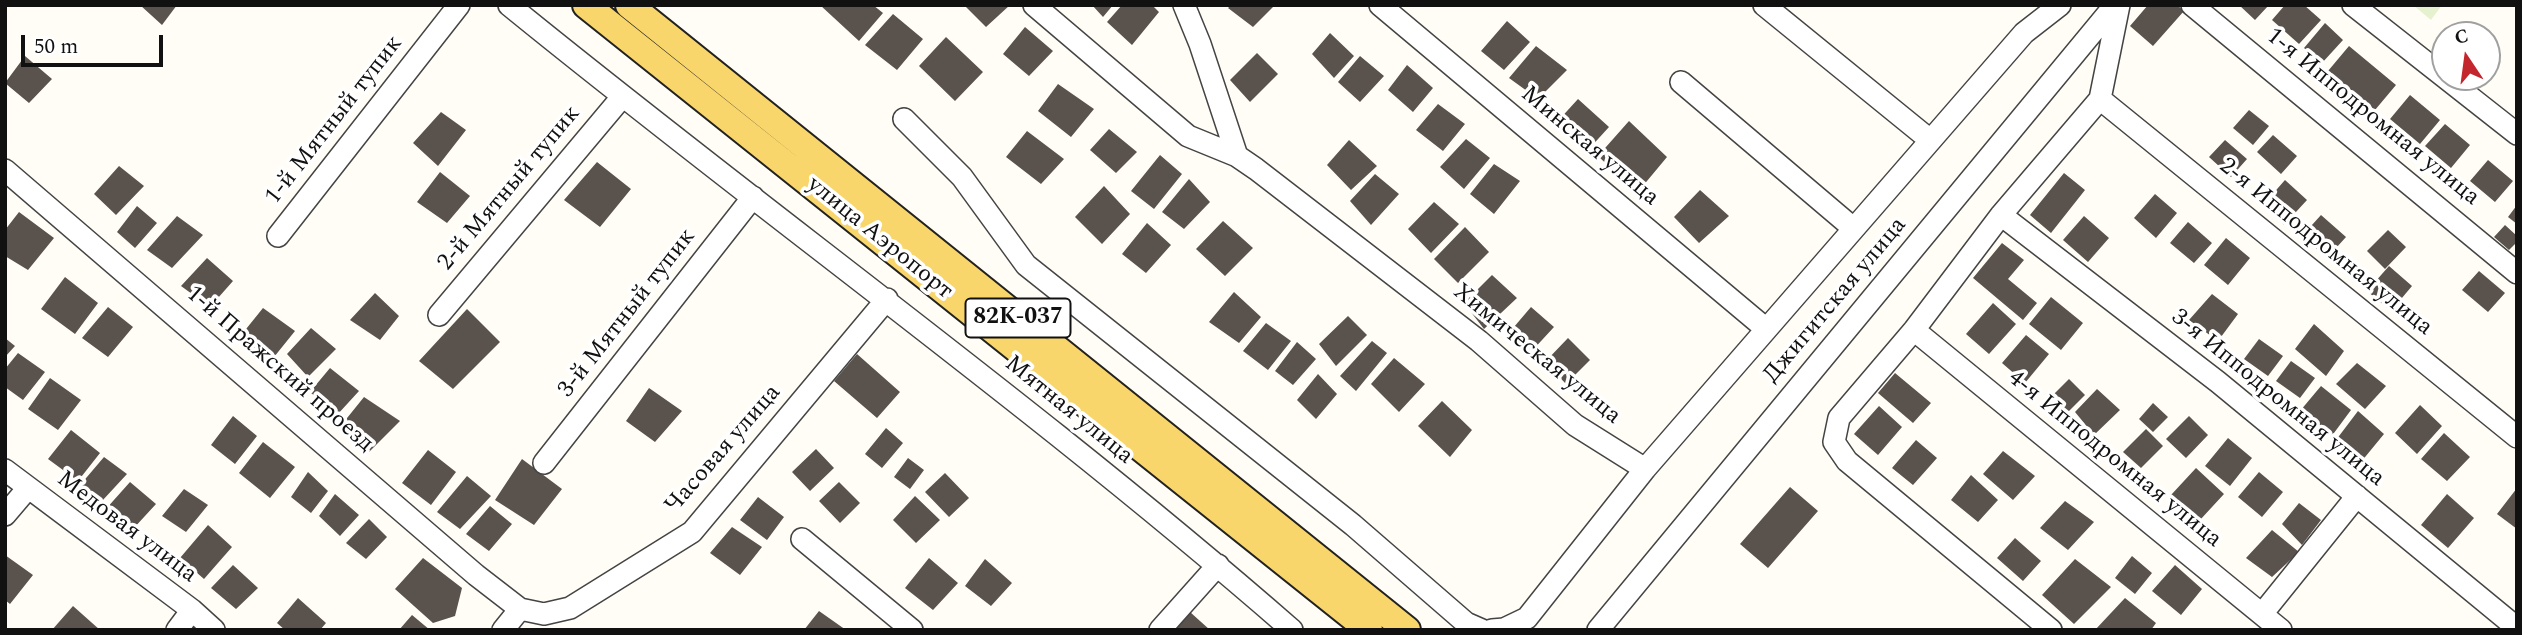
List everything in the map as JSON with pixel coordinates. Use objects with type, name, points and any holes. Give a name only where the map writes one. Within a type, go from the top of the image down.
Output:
[{"type":"main road","name":"улица Аэропорт","points":[[586,5],[1369,630]]},
{"type":"main road","name":"улица Аэропорт","points":[[629,5],[1407,630]]},
{"type":"street","name":"1-й Мятный тупик","points":[[278,236],[459,5]]},
{"type":"street","name":"Мятная улица","points":[[509,5],[622,97],[887,299],[1218,565],[1292,630]]},
{"type":"street","name":"Химическая улица","points":[[1034,5],[1188,136],[1237,156],[1479,341],[1575,425],[1645,469]]},
{"type":"street","points":[[1184,5],[1200,44],[1237,156]]},
{"type":"street","name":"Минская улица","points":[[1380,5],[1765,328]]},
{"type":"street","points":[[1763,5],[1930,141]]},
{"type":"street","points":[[1492,630],[1504,629],[1527,618],[1645,469],[1765,328],[2024,33],[2060,5]]},
{"type":"street","points":[[2051,630],[1847,461],[1834,442],[1839,418],[1914,330],[2001,215],[2100,99],[2117,5]]},
{"type":"street","name":"Джигитская улица","points":[[1605,622],[2117,5]]},
{"type":"street","name":"1-я Ипподромная улица","points":[[2192,5],[2517,273]]},
{"type":"street","points":[[2353,5],[2517,134]]},
{"type":"street","points":[[1681,82],[1853,228]]},
{"type":"street","name":"2-й Мятный тупик","points":[[439,315],[622,97]]},
{"type":"street","name":"2-я Ипподромная улица","points":[[2100,99],[2517,437]]},
{"type":"street","points":[[904,119],[962,177],[1026,265],[1342,516],[1466,623],[1482,630]]},
{"type":"street","name":"1-й Пражский проезд","points":[[5,170],[466,566],[520,608]]},
{"type":"street","name":"3-й Мятный тупик","points":[[544,463],[753,197]]},
{"type":"street","name":"3-я Ипподромная улица","points":[[2001,215],[2218,382],[2517,628]]},
{"type":"street","name":"Часовая улица","points":[[520,608],[544,614],[570,608],[692,532],[887,299]]},
{"type":"street","name":"4-я Ипподромная улица","points":[[1914,330],[2281,630]]},
{"type":"street","name":"Медовая улица","points":[[5,470],[192,610],[214,630]]},
{"type":"street","points":[[5,515],[28,488]]},
{"type":"street","points":[[2262,614],[2357,496]]},
{"type":"street","points":[[802,539],[912,630]]},
{"type":"street","points":[[1160,630],[1218,565]]},
{"type":"street","points":[[503,630],[520,608]]},
{"type":"street","points":[[177,630],[192,610]]},
{"type":"green space","points":[[2413,5],[2442,5],[2431,20]]},
{"type":"building","points":[[140,5],[177,5],[162,25]]},
{"type":"building","points":[[820,5],[873,5],[883,13],[859,41]]},
{"type":"building","points":[[964,5],[1010,5],[986,27]]},
{"type":"building","points":[[1092,5],[1113,5],[1103,17]]},
{"type":"building","points":[[1122,5],[1152,5],[1159,12],[1132,45],[1107,22]]},
{"type":"building","points":[[1231,5],[1275,5],[1253,27],[1228,8]]},
{"type":"building","points":[[2148,5],[2177,5],[2184,11],[2153,46],[2130,26]]},
{"type":"building","points":[[2239,5],[2269,5],[2255,20]]},
{"type":"building","points":[[2285,5],[2304,5],[2321,20],[2299,44],[2272,20]]},
{"type":"building","points":[[893,14],[923,39],[897,70],[865,45]]},
{"type":"building","points":[[1507,21],[1530,42],[1504,70],[1481,51]]},
{"type":"building","points":[[2325,23],[2343,40],[2322,63],[2304,48]]},
{"type":"building","points":[[1025,27],[1053,51],[1029,76],[1003,54]]},
{"type":"building","points":[[1330,33],[1354,56],[1334,78],[1312,54]]},
{"type":"building","points":[[946,37],[983,72],[955,101],[919,66]]},
{"type":"building","points":[[1536,46],[1567,70],[1538,99],[1509,78]]},
{"type":"building","points":[[2349,46],[2396,85],[2375,110],[2328,71]]},
{"type":"building","points":[[1257,53],[1278,74],[1250,102],[1230,80]]},
{"type":"building","points":[[25,56],[52,79],[29,103],[5,83]]},
{"type":"building","points":[[1360,56],[1384,76],[1360,102],[1338,82]]},
{"type":"building","points":[[1407,65],[1433,88],[1413,112],[1388,90]]},
{"type":"building","points":[[1058,84],[1094,109],[1071,137],[1038,111]]},
{"type":"building","points":[[2410,95],[2440,120],[2420,144],[2390,119]]},
{"type":"building","points":[[1578,99],[1609,127],[1588,150],[1557,122]]},
{"type":"building","points":[[1438,104],[1465,124],[1443,151],[1416,130]]},
{"type":"building","points":[[2249,110],[2269,126],[2253,145],[2233,128]]},
{"type":"building","points":[[441,112],[466,130],[438,166],[413,143]]},
{"type":"building","points":[[1629,121],[1667,157],[1637,193],[1598,156]]},
{"type":"building","points":[[2445,124],[2470,145],[2451,168],[2425,146]]},
{"type":"building","points":[[1109,129],[1137,152],[1116,173],[1090,150]]},
{"type":"building","points":[[1027,131],[1064,159],[1041,184],[1006,157]]},
{"type":"building","points":[[2273,135],[2297,156],[2281,174],[2257,152]]},
{"type":"building","points":[[1466,139],[1490,158],[1464,189],[1440,167]]},
{"type":"building","points":[[1349,140],[1377,166],[1351,190],[1327,165]]},
{"type":"building","points":[[2225,140],[2247,159],[2231,177],[2209,157]]},
{"type":"building","points":[[1160,155],[1182,174],[1154,209],[1131,191]]},
{"type":"building","points":[[2488,160],[2513,181],[2495,202],[2470,181]]},
{"type":"building","points":[[597,162],[631,189],[600,227],[564,200]]},
{"type":"building","points":[[1494,164],[1520,181],[1494,214],[1470,194]]},
{"type":"building","points":[[119,166],[144,186],[116,215],[94,194]]},
{"type":"building","points":[[440,172],[470,196],[447,223],[417,202]]},
{"type":"building","points":[[2064,173],[2085,190],[2051,233],[2030,215]]},
{"type":"building","points":[[1375,174],[1399,194],[1371,225],[1350,201]]},
{"type":"building","points":[[1189,179],[1210,202],[1184,229],[1162,212]]},
{"type":"building","points":[[2285,180],[2307,200],[2284,225],[2263,205]]},
{"type":"building","points":[[1104,186],[1130,214],[1102,244],[1075,217]]},
{"type":"building","points":[[1700,190],[1729,216],[1699,243],[1674,217]]},
{"type":"building","points":[[2155,194],[2177,213],[2156,238],[2134,218]]},
{"type":"building","points":[[1434,202],[1459,224],[1431,253],[1408,229]]},
{"type":"building","points":[[2517,205],[2517,224],[2508,217]]},
{"type":"building","points":[[137,206],[157,223],[135,248],[117,232]]},
{"type":"building","points":[[19,212],[54,238],[28,270],[5,256],[5,230]]},
{"type":"building","points":[[2321,215],[2346,237],[2327,258],[2302,236]]},
{"type":"building","points":[[177,216],[203,235],[172,268],[147,250]]},
{"type":"building","points":[[2084,216],[2109,238],[2088,262],[2063,240]]},
{"type":"building","points":[[1223,221],[1253,248],[1225,276],[1196,249]]},
{"type":"building","points":[[2188,222],[2212,243],[2194,263],[2170,243]]},
{"type":"building","points":[[1147,223],[1171,245],[1146,273],[1122,254]]},
{"type":"building","points":[[2505,225],[2517,236],[2517,242],[2509,250],[2494,237]]},
{"type":"building","points":[[1465,227],[1489,252],[1458,283],[1434,259]]},
{"type":"building","points":[[2388,230],[2406,247],[2385,269],[2367,251]]},
{"type":"building","points":[[2226,238],[2250,258],[2228,285],[2204,265]]},
{"type":"building","points":[[2002,243],[2024,260],[2008,279],[2037,303],[2023,320],[1973,278]]},
{"type":"building","points":[[207,258],[233,281],[210,307],[181,286]]},
{"type":"building","points":[[2389,266],[2412,286],[2391,311],[2367,291]]},
{"type":"building","points":[[2479,271],[2505,293],[2488,312],[2462,290]]},
{"type":"building","points":[[1492,275],[1517,298],[1484,329],[1464,303]]},
{"type":"building","points":[[65,277],[98,303],[75,334],[41,309]]},
{"type":"building","points":[[1234,292],[1261,317],[1239,343],[1209,322]]},
{"type":"building","points":[[375,293],[399,316],[380,340],[350,320]]},
{"type":"building","points":[[2212,294],[2238,314],[2218,341],[2189,320]]},
{"type":"building","points":[[2051,297],[2083,323],[2061,350],[2029,324]]},
{"type":"building","points":[[1993,303],[2016,324],[1989,354],[1966,334]]},
{"type":"building","points":[[108,307],[133,327],[108,357],[82,338]]},
{"type":"building","points":[[1531,307],[1554,327],[1530,353],[1508,334]]},
{"type":"building","points":[[263,308],[295,331],[270,362],[238,339]]},
{"type":"building","points":[[467,309],[500,342],[453,389],[419,361]]},
{"type":"building","points":[[1348,316],[1367,335],[1336,366],[1319,344]]},
{"type":"building","points":[[1266,323],[1291,341],[1268,370],[1243,351]]},
{"type":"building","points":[[2314,324],[2344,351],[2326,376],[2295,349]]},
{"type":"building","points":[[311,328],[336,349],[308,377],[287,354]]},
{"type":"building","points":[[2026,335],[2049,354],[2025,383],[2002,363]]},
{"type":"building","points":[[5,338],[15,346],[5,357]]},
{"type":"building","points":[[1568,338],[1590,360],[1566,384],[1545,362]]},
{"type":"building","points":[[2259,339],[2283,356],[2268,376],[2244,359]]},
{"type":"building","points":[[1372,341],[1387,353],[1356,391],[1340,376]]},
{"type":"building","points":[[1297,342],[1316,359],[1293,385],[1275,371]]},
{"type":"building","points":[[18,353],[45,372],[23,400],[5,387],[5,369]]},
{"type":"building","points":[[857,354],[900,392],[877,418],[834,381]]},
{"type":"building","points":[[1394,358],[1425,384],[1399,412],[1371,384]]},
{"type":"building","points":[[2291,361],[2315,378],[2300,398],[2276,381]]},
{"type":"building","points":[[2357,363],[2386,386],[2365,409],[2336,384]]},
{"type":"building","points":[[330,368],[359,391],[337,415],[310,392]]},
{"type":"building","points":[[1895,373],[1931,403],[1913,423],[1878,393]]},
{"type":"building","points":[[1318,374],[1337,394],[1316,419],[1297,400]]},
{"type":"building","points":[[50,378],[81,400],[58,430],[28,409]]},
{"type":"building","points":[[2069,379],[2085,395],[2064,416],[2048,400]]},
{"type":"building","points":[[2321,386],[2351,410],[2331,437],[2300,411]]},
{"type":"building","points":[[649,388],[682,411],[655,442],[626,421]]},
{"type":"building","points":[[2097,389],[2120,410],[2094,435],[2075,412]]},
{"type":"building","points":[[364,397],[400,421],[369,452],[339,428]]},
{"type":"building","points":[[1442,401],[1472,430],[1450,457],[1418,426]]},
{"type":"building","points":[[2153,403],[2168,417],[2153,432],[2139,419]]},
{"type":"building","points":[[2420,405],[2442,426],[2417,454],[2395,433]]},
{"type":"building","points":[[1879,406],[1902,427],[1878,455],[1854,434]]},
{"type":"building","points":[[2358,411],[2384,434],[2361,462],[2336,440]]},
{"type":"building","points":[[233,416],[257,436],[235,464],[211,445]]},
{"type":"building","points":[[2189,416],[2208,435],[2186,458],[2166,439]]},
{"type":"building","points":[[886,428],[903,443],[882,468],[865,454]]},
{"type":"building","points":[[2146,429],[2163,446],[2141,468],[2123,452]]},
{"type":"building","points":[[71,430],[100,453],[78,481],[48,459]]},
{"type":"building","points":[[2444,433],[2470,457],[2447,481],[2421,459]]},
{"type":"building","points":[[2228,438],[2252,458],[2230,486],[2205,466]]},
{"type":"building","points":[[1916,440],[1937,458],[1913,485],[1892,468]]},
{"type":"building","points":[[263,442],[295,467],[270,498],[239,473]]},
{"type":"building","points":[[816,449],[834,468],[810,491],[792,472]]},
{"type":"building","points":[[428,450],[456,472],[431,505],[402,483]]},
{"type":"building","points":[[2003,451],[2035,476],[2013,500],[1983,474]]},
{"type":"building","points":[[104,457],[127,474],[102,501],[81,484]]},
{"type":"building","points":[[908,458],[924,470],[910,489],[894,477]]},
{"type":"building","points":[[522,459],[562,489],[534,525],[495,500]]},
{"type":"building","points":[[2196,468],[2224,494],[2200,520],[2171,495]]},
{"type":"building","points":[[308,472],[328,491],[311,513],[291,497]]},
{"type":"building","points":[[2259,472],[2283,492],[2262,517],[2238,497]]},
{"type":"building","points":[[945,473],[969,498],[949,517],[925,492]]},
{"type":"building","points":[[1971,475],[1998,500],[1978,522],[1951,500]]},
{"type":"building","points":[[467,476],[491,496],[460,529],[437,512]]},
{"type":"building","points":[[130,482],[156,504],[133,529],[105,510]]},
{"type":"building","points":[[839,482],[860,503],[840,523],[819,501]]},
{"type":"building","points":[[1790,487],[1818,511],[1768,568],[1740,544]]},
{"type":"building","points":[[2517,488],[2517,529],[2497,514]]},
{"type":"building","points":[[184,489],[208,505],[186,532],[162,516]]},
{"type":"building","points":[[335,494],[359,515],[340,536],[319,516]]},
{"type":"building","points":[[2447,494],[2474,518],[2448,548],[2421,525]]},
{"type":"building","points":[[915,496],[940,520],[916,543],[893,520]]},
{"type":"building","points":[[758,497],[784,517],[767,540],[740,520]]},
{"type":"building","points":[[2065,501],[2094,522],[2068,550],[2040,528]]},
{"type":"building","points":[[2299,503],[2321,520],[2302,545],[2282,524]]},
{"type":"building","points":[[490,506],[512,524],[489,551],[466,534]]},
{"type":"building","points":[[369,519],[387,537],[366,559],[346,543]]},
{"type":"building","points":[[208,525],[232,547],[204,579],[180,558]]},
{"type":"building","points":[[732,527],[762,547],[740,575],[710,553]]},
{"type":"building","points":[[2272,530],[2299,552],[2272,577],[2246,558]]},
{"type":"building","points":[[2015,538],[2041,561],[2023,581],[1997,558]]},
{"type":"building","points":[[5,555],[33,575],[10,604],[5,600]]},
{"type":"building","points":[[2132,556],[2152,573],[2135,594],[2115,578]]},
{"type":"building","points":[[423,558],[462,588],[455,616],[433,623],[395,589]]},
{"type":"building","points":[[929,558],[958,583],[933,610],[905,588]]},
{"type":"building","points":[[985,559],[1012,583],[991,606],[965,586]]},
{"type":"building","points":[[2075,559],[2111,587],[2074,624],[2042,595]]},
{"type":"building","points":[[233,565],[258,588],[236,609],[211,588]]},
{"type":"building","points":[[2175,565],[2202,589],[2181,615],[2152,591]]},
{"type":"building","points":[[298,598],[326,623],[320,630],[285,630],[277,623]]},
{"type":"building","points":[[2125,598],[2156,623],[2151,630],[2095,630]]},
{"type":"building","points":[[73,606],[100,630],[52,630]]},
{"type":"building","points":[[819,611],[846,630],[804,630]]},
{"type":"building","points":[[1190,612],[1210,630],[1174,630]]},
{"type":"building","points":[[412,615],[430,630],[399,630]]}]
